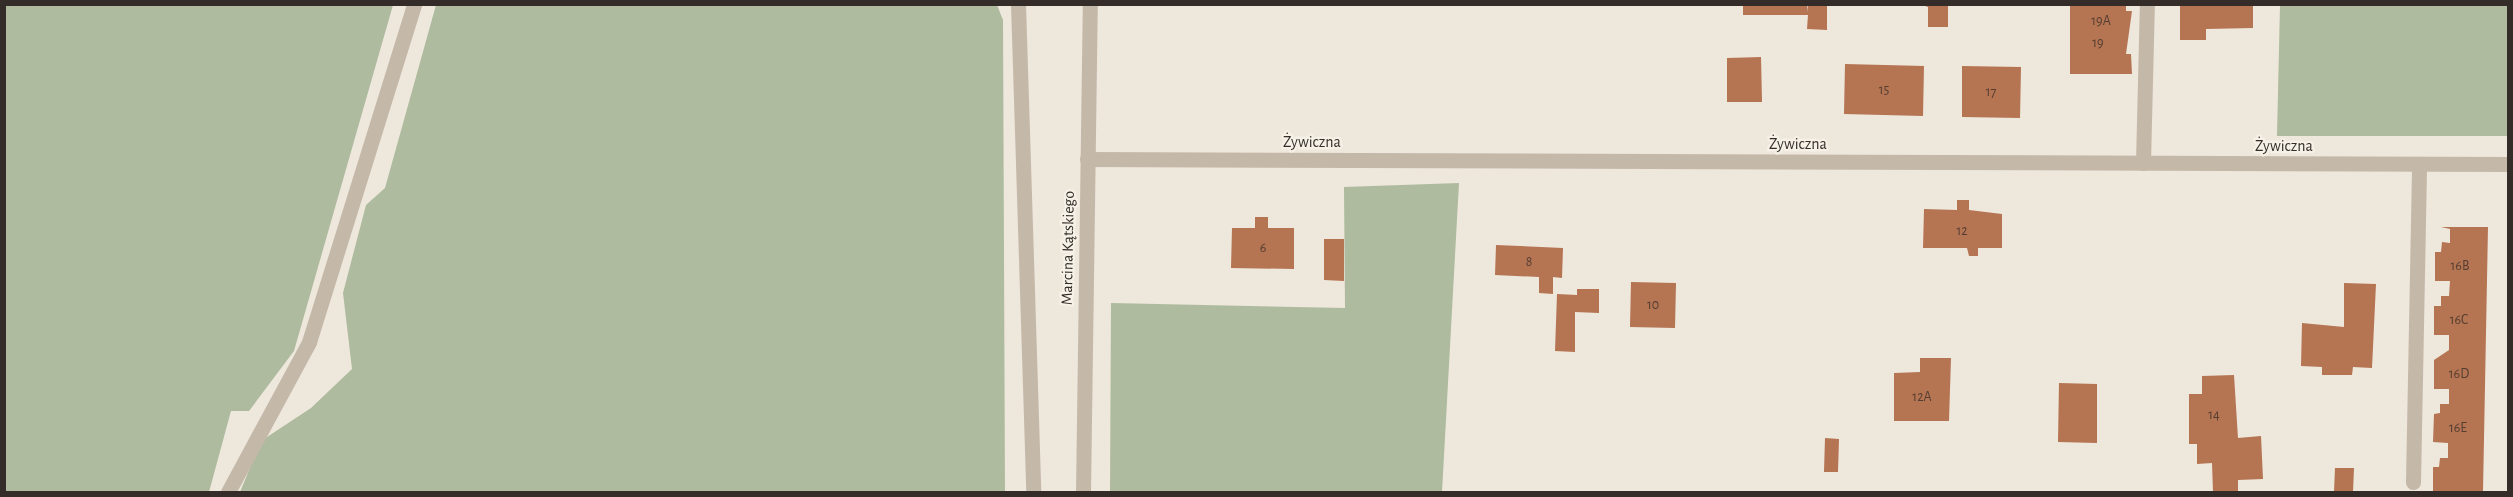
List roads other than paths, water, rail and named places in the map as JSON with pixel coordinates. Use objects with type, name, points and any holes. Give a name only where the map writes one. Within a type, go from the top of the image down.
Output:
[{"type":"street","points":[[228,492],[309,342],[414,4]]},
{"type":"street","points":[[1018,4],[1033,492]]},
{"type":"street","name":"Marcina Kątskiego","points":[[1083,492],[1090,4]]},
{"type":"street","points":[[2143,163],[2147,4]]},
{"type":"street","name":"Żywiczna","points":[[1087,159],[2508,164]]},
{"type":"street","points":[[2413,482],[2419,164]]}]
